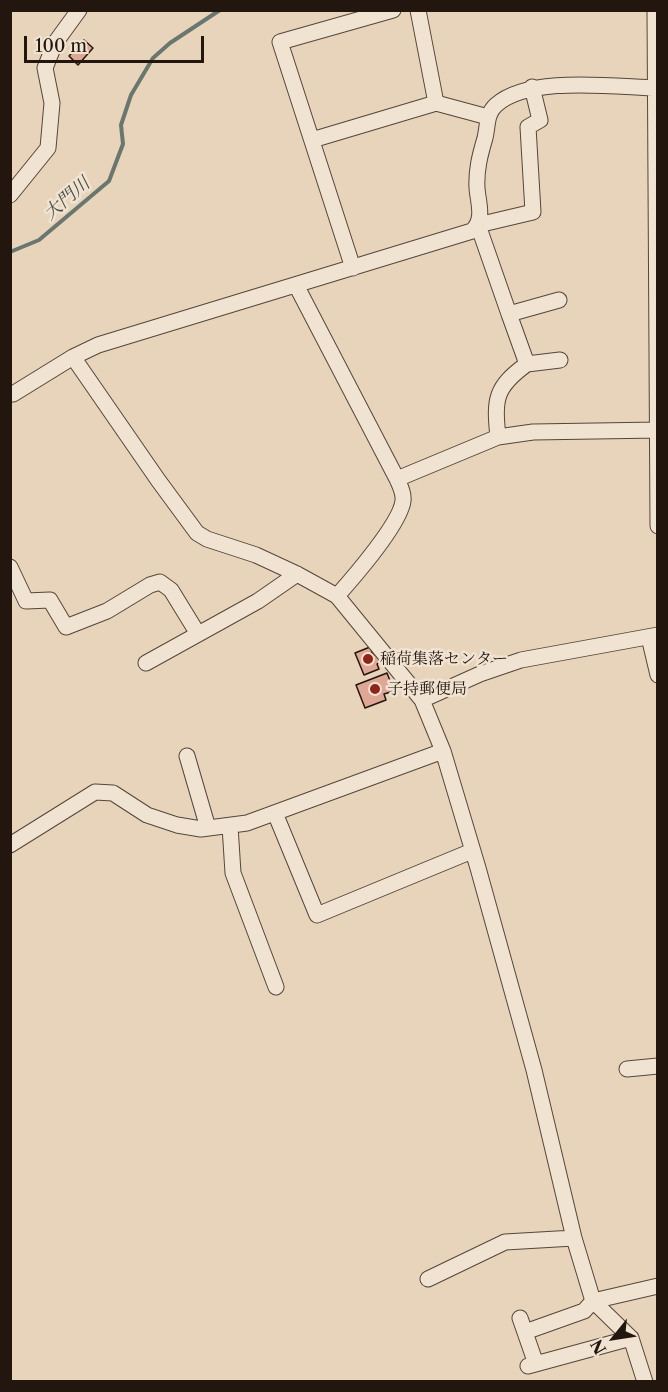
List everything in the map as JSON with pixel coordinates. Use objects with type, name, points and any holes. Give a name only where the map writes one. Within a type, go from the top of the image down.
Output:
[{"type":"street","points":[[10,195],[48,148],[52,104],[45,68],[54,44],[79,10]]},
{"type":"street","points":[[353,268],[280,42],[393,10]]},
{"type":"street","points":[[418,10],[436,103]]},
{"type":"street","points":[[655,10],[657,526]]},
{"type":"street","points":[[527,364],[478,225],[480,214],[477,186],[478,159],[486,135],[488,117],[495,105],[532,87],[656,88]]},
{"type":"street","points":[[11,394],[73,357],[128,334],[472,231],[478,225],[533,212],[528,127],[540,120],[532,87]]},
{"type":"street","points":[[312,140],[436,103],[488,117]]},
{"type":"street","points":[[296,285],[397,479],[403,498],[396,518],[367,561],[337,596]]},
{"type":"street","points":[[509,314],[559,300]]},
{"type":"street","points":[[73,357],[197,533],[207,539],[256,555],[337,596],[422,700],[443,752],[472,851],[534,1070],[574,1238],[593,1301],[631,1338],[645,1382]]},
{"type":"street","points":[[498,437],[496,402],[501,387],[527,364],[560,360]]},
{"type":"street","points":[[397,479],[498,437],[532,432],[657,430]]},
{"type":"street","points":[[10,567],[26,601],[50,600],[66,627],[107,611],[150,585],[160,582],[171,590],[198,634]]},
{"type":"street","points":[[146,663],[258,601],[297,574]]},
{"type":"street","points":[[422,700],[480,674],[521,660],[653,636],[657,675]]},
{"type":"street","points":[[10,845],[95,792],[113,793],[147,815],[177,825],[201,829],[230,826],[247,823],[443,752]]},
{"type":"street","points":[[187,756],[208,828]]},
{"type":"street","points":[[275,813],[317,915],[472,851]]},
{"type":"street","points":[[230,826],[232,873],[276,987]]},
{"type":"street","points":[[627,1069],[657,1066]]},
{"type":"street","points":[[428,1279],[505,1242],[574,1238]]},
{"type":"street","points":[[631,1338],[532,1365],[523,1325],[584,1311],[593,1301],[657,1286]]},
{"type":"building","points":[[84,40],[93,48],[78,65],[69,56]]},
{"type":"building","name":"稲荷集落センター","points":[[370,647],[373,655],[377,654],[380,662],[377,664],[379,669],[364,675],[355,653]]},
{"type":"building","points":[[387,673],[394,691],[384,694],[386,700],[365,708],[356,685]]},
{"type":"waterway","name":"大門川","points":[[10,252],[39,240],[109,181],[123,144],[121,125],[131,95],[153,58],[170,43],[220,10]]},
{"type":"place","name":"稲荷集落センター","points":[[368,659]]},
{"type":"place","name":"子持郵便局","points":[[375,689]]}]
